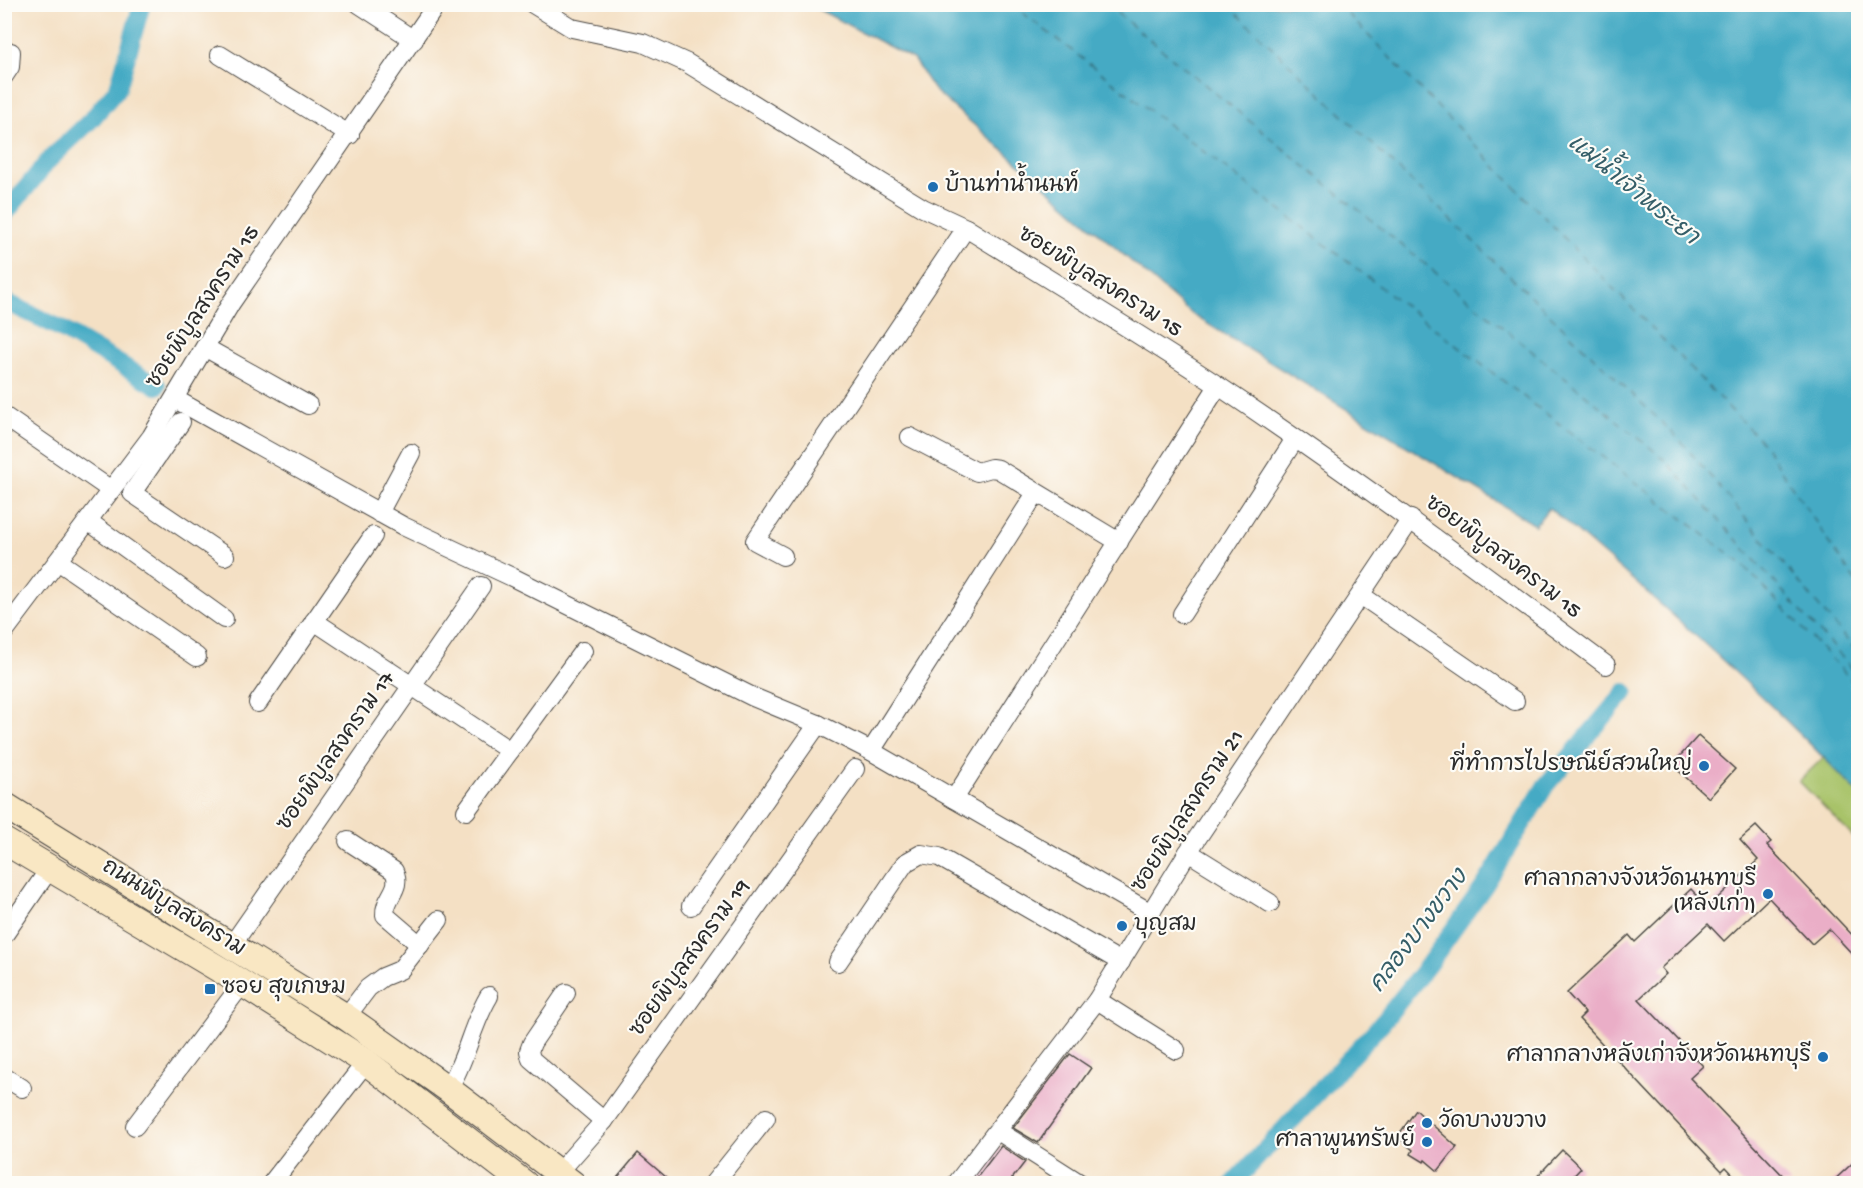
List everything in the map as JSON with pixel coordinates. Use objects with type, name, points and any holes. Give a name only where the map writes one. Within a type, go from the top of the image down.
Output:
[{"type":"main road","name":"ถนนพิบูลสงคราม","points":[[4,805],[346,1017],[448,1089],[566,1178]]},
{"type":"main road","name":"ถนนพิบูลสงคราม","points":[[4,842],[242,984],[366,1062],[513,1180]]},
{"type":"street","points":[[359,4],[414,40]]},
{"type":"street","name":"ซอยพิบูลสงคราม 15","points":[[4,632],[111,490],[158,441],[174,399],[231,303],[350,135],[437,4]]},
{"type":"street","name":"ซอยพิบูลสงคราม 15","points":[[533,4],[572,28],[643,43],[687,63],[923,208],[966,228],[1218,386],[1411,519],[1606,666]]},
{"type":"street","points":[[4,76],[9,67],[10,52]]},
{"type":"street","points":[[220,55],[350,135]]},
{"type":"street","points":[[783,556],[755,541],[966,228]]},
{"type":"street","points":[[206,348],[308,405]]},
{"type":"street","points":[[954,799],[1218,386]]},
{"type":"street","points":[[174,399],[379,513],[753,697],[818,724],[871,751],[1151,914]]},
{"type":"street","points":[[4,416],[111,490]]},
{"type":"street","points":[[181,422],[158,441],[132,493],[225,556]]},
{"type":"street","points":[[910,437],[977,472],[992,468],[998,469],[1119,542]]},
{"type":"street","points":[[1182,614],[1295,439]]},
{"type":"street","points":[[379,513],[411,453]]},
{"type":"street","points":[[871,751],[1036,493]]},
{"type":"street","name":"ซอยพิบูลสงคราม 21","points":[[956,1184],[1097,1000],[1188,852],[1362,596],[1411,519]]},
{"type":"street","points":[[88,521],[224,619]]},
{"type":"street","points":[[258,703],[373,536]]},
{"type":"street","points":[[58,561],[197,657]]},
{"type":"street","name":"ซอยพิบูลสงคราม 17","points":[[232,945],[481,586]]},
{"type":"street","points":[[1362,596],[1515,700]]},
{"type":"street","points":[[314,621],[510,751]]},
{"type":"street","points":[[466,811],[583,651]]},
{"type":"street","points":[[692,906],[818,724]]},
{"type":"street","name":"ซอยพิบูลสงคราม 19","points":[[566,1178],[604,1120],[855,769]]},
{"type":"street","points":[[348,841],[394,871],[398,879],[396,890],[385,907],[385,915],[420,945]]},
{"type":"street","points":[[1188,852],[1270,903]]},
{"type":"street","points":[[838,962],[905,863],[921,854],[939,857],[1121,962]]},
{"type":"street","points":[[4,935],[50,868]]},
{"type":"street","points":[[346,1017],[368,988],[383,977],[400,970],[439,920]]},
{"type":"street","points":[[135,1126],[242,984]]},
{"type":"street","points":[[566,993],[532,1043],[529,1051],[531,1059],[604,1120]]},
{"type":"street","points":[[448,1089],[462,1068],[477,1016],[489,996]]},
{"type":"street","points":[[1097,1000],[1176,1050]]},
{"type":"street","points":[[271,1184],[366,1062]]},
{"type":"street","points":[[4,1077],[22,1088]]},
{"type":"street","points":[[713,1184],[766,1118]]},
{"type":"street","points":[[998,1131],[1081,1184]]},
{"type":"green space","points":[[1824,757],[1858,793],[1858,842],[1799,781]]},
{"type":"water","name":"แม่น้ำเจ้าพระยา","points":[[810,5],[1858,5],[1858,793],[1822,755],[1708,646],[1549,508],[1535,525],[1193,315],[934,90],[913,59]]},
{"type":"building","points":[[1698,736],[1735,769],[1709,798],[1672,765]]},
{"type":"building","points":[[1756,826],[1771,842],[1767,845],[1858,941],[1858,960],[1829,929],[1812,944],[1769,898],[1724,941],[1708,924],[1661,968],[1666,974],[1639,999],[1703,1066],[1690,1078],[1791,1184],[1742,1184],[1726,1167],[1722,1171],[1579,1019],[1585,1013],[1567,993],[1629,935],[1635,942],[1691,889],[1708,907],[1758,860],[1740,840]]},
{"type":"building","points":[[1070,1054],[1091,1068],[1038,1143],[1013,1128]]},
{"type":"building","name":"ศาลาพูนทรัพย์","points":[[1416,1110],[1457,1147],[1438,1171],[1425,1160],[1424,1162],[1411,1154],[1413,1150],[1397,1137]]},
{"type":"building","points":[[1001,1146],[1025,1162],[1008,1184],[972,1184]]},
{"type":"building","points":[[1562,1150],[1581,1168],[1566,1184],[1530,1184]]},
{"type":"building","points":[[638,1153],[674,1184],[612,1184]]},
{"type":"building","points":[[1858,1158],[1858,1184],[1830,1184]]},
{"type":"waterway","points":[[4,215],[49,160],[91,120],[118,88],[142,4]]},
{"type":"waterway","points":[[4,301],[58,327],[157,386]]},
{"type":"waterway","name":"คลองบางขวาง","points":[[1233,1184],[1382,1023],[1428,965],[1485,885],[1546,785],[1625,692]]},
{"type":"ferry route","points":[[1011,4],[1741,563],[1858,687]]},
{"type":"ferry route","points":[[1106,4],[1663,458],[1858,675]]},
{"type":"ferry route","points":[[1227,4],[1680,440],[1858,653]]},
{"type":"ferry route","points":[[1338,4],[1762,442],[1858,585]]},
{"type":"place","name":"บ้านท่าน้ำนนท์","points":[[933,187]]},
{"type":"place","name":"ที่ทำการไปรษณีย์สวนใหญ่","points":[[1704,766]]},
{"type":"place","name":"ศาลากลางจังหวัดนนทบุรี (หลังเก่า)","points":[[1768,894]]},
{"type":"place","name":"บุญสม","points":[[1122,926]]},
{"type":"place","name":"ซอย สุขเกษม","points":[[210,989]]},
{"type":"place","name":"ศาลากลางหลังเก่าจังหวัดนนทบุรี","points":[[1823,1057]]},
{"type":"place","name":"วัดบางขวาง","points":[[1427,1123]]},
{"type":"place","name":"ศาลาพูนทรัพย์","points":[[1427,1142]]}]
